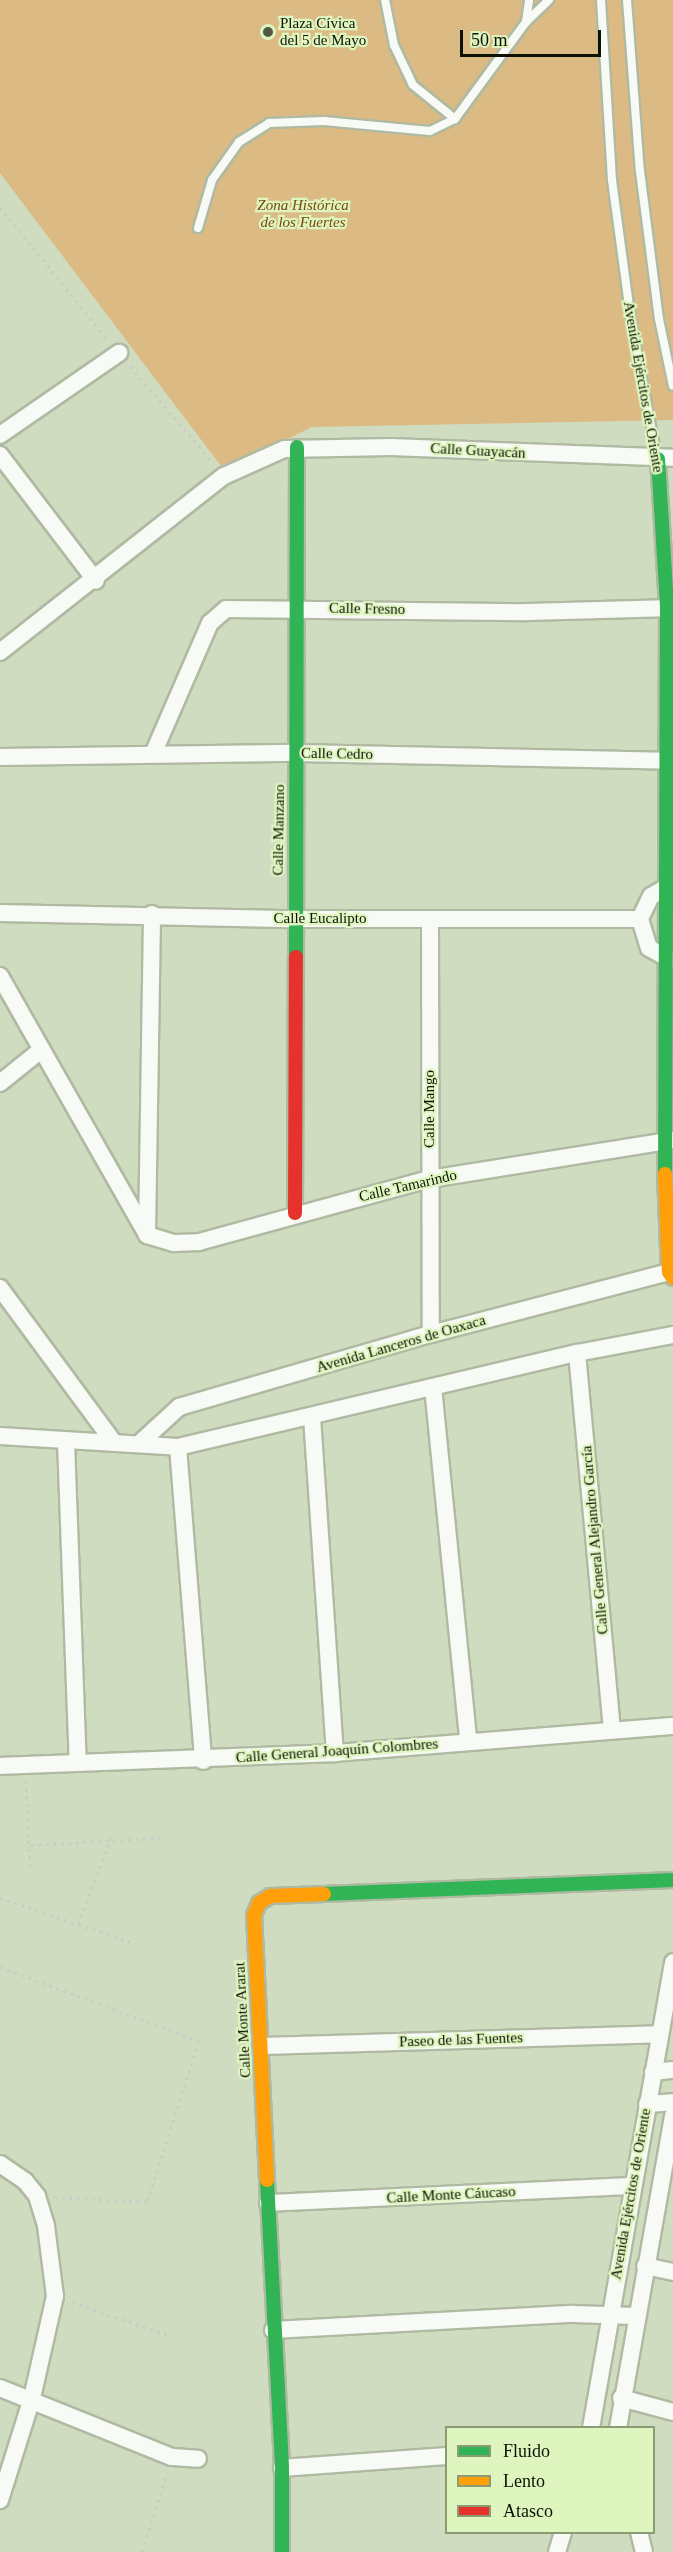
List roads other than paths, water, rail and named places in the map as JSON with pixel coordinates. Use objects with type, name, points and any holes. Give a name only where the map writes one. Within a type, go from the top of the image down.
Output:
[{"type":"street","points":[[0,435],[118,353]]},
{"type":"street","name":"Calle Guayacán","points":[[290,448],[391,447],[665,459]]},
{"type":"street","points":[[0,652],[96,580],[224,476],[290,448]]},
{"type":"street","name":"Calle Manzano","points":[[290,448],[297,608],[294,919],[295,1213]]},
{"type":"street","points":[[0,455],[96,580]]},
{"type":"street","name":"Avenida Ejércitos de Oriente","points":[[665,459],[670,608],[669,1140],[672,1274]]},
{"type":"street","name":"Calle Fresno","points":[[153,754],[217,613],[226,609],[527,612],[670,608]]},
{"type":"street","name":"Calle Cedro","points":[[0,757],[297,753],[668,761]]},
{"type":"street","points":[[669,885],[651,896],[640,919],[643,939],[669,961]]},
{"type":"street","name":"Calle Eucalipto","points":[[0,913],[152,914],[294,919],[640,919]]},
{"type":"street","points":[[147,1235],[152,914]]},
{"type":"street","name":"Calle Mango","points":[[430,919],[430,1334]]},
{"type":"street","points":[[0,976],[147,1235]]},
{"type":"street","points":[[0,1083],[41,1050]]},
{"type":"street","name":"Calle Tamarindo","points":[[147,1235],[174,1243],[199,1242],[295,1213],[430,1179],[669,1140]]},
{"type":"street","name":"Avenida Lanceros de Oaxaca","points":[[141,1442],[179,1407],[430,1334],[672,1274]]},
{"type":"street","points":[[0,1288],[112,1441]]},
{"type":"street","points":[[0,1436],[66,1442],[141,1442],[178,1447],[578,1353],[673,1335]]},
{"type":"street","name":"Calle General Alejandro García","points":[[578,1353],[612,1728]]},
{"type":"street","points":[[433,1387],[468,1740]]},
{"type":"street","points":[[312,1417],[335,1753]]},
{"type":"street","points":[[66,1442],[78,1763]]},
{"type":"street","points":[[178,1447],[203,1761]]},
{"type":"street","name":"Calle General Joaquín Colombres","points":[[0,1766],[203,1761],[335,1753],[612,1728],[673,1726]]},
{"type":"street","name":"Calle Monte Ararat","points":[[282,2552],[282,2468],[273,2330],[262,2046],[254,1915],[259,1903],[270,1896],[673,1880]]},
{"type":"street","name":"Avenida Ejércitos de Oriente","points":[[591,2426],[673,1962]]},
{"type":"street","name":"Paseo de las Fuentes","points":[[262,2046],[660,2034]]},
{"type":"street","points":[[653,2072],[673,2070]]},
{"type":"street","points":[[647,2104],[673,2102]]},
{"type":"street","name":"Avenida Ejércitos de Oriente","points":[[618,2426],[635,2316],[673,2115]]},
{"type":"street","points":[[0,2164],[25,2181],[37,2196],[46,2226],[55,2296],[32,2398],[0,2500]]},
{"type":"street","name":"Calle Monte Cáucaso","points":[[268,2203],[633,2186]]},
{"type":"street","points":[[645,2266],[673,2272]]},
{"type":"street","points":[[273,2330],[610,2313],[635,2316]]},
{"type":"street","points":[[0,2388],[32,2398],[172,2457],[198,2459]]},
{"type":"street","points":[[621,2398],[673,2412]]},
{"type":"street","points":[[282,2468],[445,2456]]},
{"type":"street","points":[[557,2552],[562,2534]]},
{"type":"street","points":[[640,2534],[644,2552]]},
{"type":"lane","points":[[385,0],[394,45],[413,85],[455,119]]},
{"type":"lane","points":[[525,22],[529,0]]},
{"type":"lane","points":[[198,228],[212,180],[239,142],[269,123],[324,121],[430,131],[455,119],[525,22],[549,0]]},
{"type":"lane","name":"Avenida Ejércitos de Oriente","points":[[601,0],[612,180],[631,321],[665,459]]},
{"type":"lane","name":"Avenida Ejércitos de Oriente","points":[[627,0],[640,171],[659,319],[673,386]]},
{"type":"place","name":"Plaza Cívica del 5 de Mayo","points":[[268,32]]},
{"type":"park label","name":"Zona Histórica de los Fuertes","points":[[303,214]]}]
